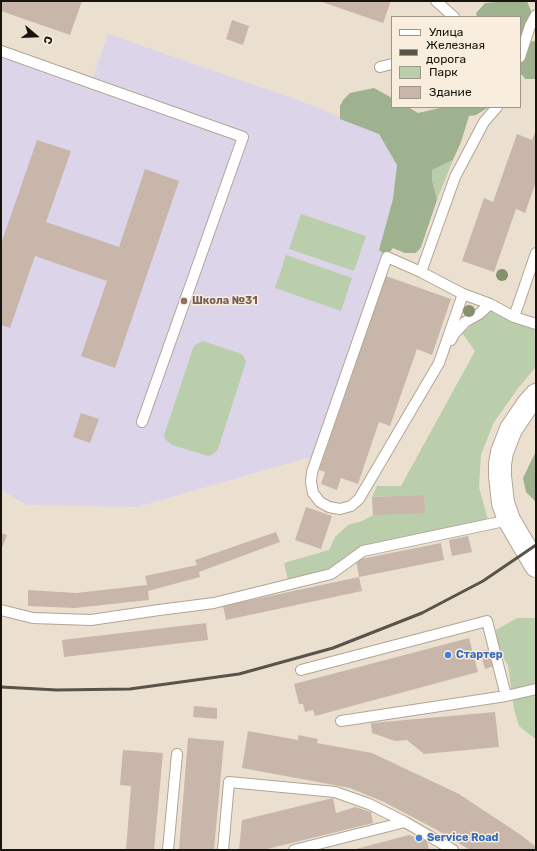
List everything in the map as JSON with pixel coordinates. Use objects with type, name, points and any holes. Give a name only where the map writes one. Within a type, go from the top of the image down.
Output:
[{"type":"main road","points":[[536,395],[511,429],[502,452],[500,464],[503,503],[509,520],[536,566]]},
{"type":"lane","points":[[436,1],[453,16]]},
{"type":"lane","points":[[521,51],[530,26],[536,15]]},
{"type":"lane","points":[[1,52],[243,137],[142,422]]},
{"type":"lane","points":[[380,67],[391,64]]},
{"type":"lane","points":[[421,272],[455,177],[484,122],[496,108]]},
{"type":"lane","points":[[514,317],[536,253]]},
{"type":"lane","points":[[463,294],[439,363],[359,499],[351,506],[340,509],[329,507],[320,502],[314,493],[311,482],[312,472],[387,257],[421,272],[463,294],[490,304],[514,317],[536,324]]},
{"type":"lane","points":[[441,356],[454,334],[465,322],[479,314],[490,304]]},
{"type":"lane","points":[[1,610],[33,618],[91,620],[214,603],[331,574],[363,551],[509,520]]},
{"type":"lane","points":[[301,670],[487,621],[506,696]]},
{"type":"lane","points":[[341,720],[506,696],[536,689]]},
{"type":"lane","points":[[168,850],[176,754]]},
{"type":"lane","points":[[223,850],[229,782],[335,792],[369,804],[405,822],[453,850]]},
{"type":"lane","points":[[294,850],[405,822]]},
{"type":"shaded area","name":"Школа №31","points":[[108,34],[303,102],[418,147],[314,456],[137,507],[27,505],[1,490],[1,46],[93,77]]},
{"type":"green space","points":[[527,1],[533,16],[521,35],[521,16],[477,16],[476,13],[485,3]]},
{"type":"green space","points":[[521,40],[523,42],[536,41],[536,79],[525,79],[521,75]]},
{"type":"green space","points":[[374,88],[391,97],[391,108],[410,108],[418,113],[440,108],[487,108],[476,115],[469,116],[461,142],[453,160],[432,170],[432,180],[437,200],[421,247],[415,253],[405,253],[393,248],[389,253],[384,254],[379,250],[393,199],[397,165],[379,134],[340,119],[340,106],[343,100],[350,93]]},
{"type":"green space","points":[[453,160],[437,200],[432,180],[432,170]]},
{"type":"green space","points":[[301,214],[366,236],[354,271],[289,249]]},
{"type":"green space","points":[[286,255],[352,278],[341,311],[275,288]]},
{"type":"green space","points":[[491,309],[511,322],[536,330],[536,367],[519,387],[494,422],[481,455],[479,487],[488,520],[362,548],[329,572],[288,581],[284,563],[329,550],[335,537],[348,525],[362,521],[373,515],[424,495],[372,497],[377,486],[401,486],[475,351],[462,333]]},
{"type":"green space","points":[[203,341],[239,353],[243,355],[246,362],[218,449],[212,455],[208,456],[172,445],[165,439],[164,435],[193,348],[195,345]]},
{"type":"green space","points":[[536,451],[536,502],[526,492],[523,478]]},
{"type":"green space","points":[[517,618],[536,618],[536,738],[519,726],[514,709],[508,665],[499,651],[496,630]]},
{"type":"building","points":[[1,1],[82,1],[70,35],[1,11]]},
{"type":"building","points":[[319,1],[391,1],[383,23]]},
{"type":"building","points":[[232,20],[249,26],[243,45],[226,39]]},
{"type":"building","points":[[536,130],[536,182],[525,213],[516,209],[494,272],[462,261],[484,198],[493,202],[517,134],[532,140]]},
{"type":"building","points":[[37,140],[71,151],[46,222],[119,247],[145,169],[179,181],[115,368],[81,356],[107,281],[35,256],[10,328],[1,325],[1,244]]},
{"type":"building","points":[[386,276],[451,299],[432,355],[417,349],[390,426],[379,422],[358,484],[341,478],[337,490],[321,484],[325,472],[319,470]]},
{"type":"building","points":[[81,413],[99,419],[90,443],[73,437]]},
{"type":"building","points":[[424,495],[425,513],[373,515],[372,497]]},
{"type":"building","points":[[306,507],[332,516],[321,549],[295,540]]},
{"type":"building","points":[[276,532],[280,542],[199,572],[200,577],[148,591],[149,600],[75,608],[28,606],[28,590],[76,593],[147,585],[145,576],[197,565],[195,560]]},
{"type":"building","points":[[1,533],[7,535],[1,551]]},
{"type":"building","points":[[468,536],[472,552],[452,556],[449,540]]},
{"type":"building","points":[[441,543],[444,560],[359,577],[356,560]]},
{"type":"building","points":[[359,577],[362,591],[226,620],[223,606]]},
{"type":"building","points":[[206,623],[208,640],[64,657],[62,640]]},
{"type":"building","points":[[469,638],[478,672],[315,716],[313,710],[305,712],[303,704],[299,704],[294,684]]},
{"type":"building","points":[[490,649],[494,666],[485,669],[480,651]]},
{"type":"building","points":[[194,706],[217,708],[217,719],[193,717]]},
{"type":"building","points":[[495,712],[499,747],[424,754],[407,740],[395,741],[372,733],[371,723]]},
{"type":"building","points":[[248,731],[298,740],[298,735],[318,739],[317,743],[372,753],[459,794],[521,835],[536,847],[536,850],[470,850],[437,830],[384,802],[350,788],[242,768]]},
{"type":"building","points":[[188,738],[224,741],[214,850],[179,850]]},
{"type":"building","points":[[123,750],[163,753],[154,850],[126,850],[131,786],[120,785]]},
{"type":"building","points":[[333,798],[336,813],[355,807],[371,812],[373,823],[263,850],[239,850],[242,820]]},
{"type":"building","points":[[409,835],[427,841],[429,850],[352,850]]},
{"type":"railway","points":[[1,687],[57,690],[130,689],[239,674],[333,648],[422,613],[483,581],[536,545]]},
{"type":"place","name":"Школа №31","points":[[184,301]]},
{"type":"place","name":"Стартер","points":[[448,655]]},
{"type":"place","name":"Service Road","points":[[419,838]]}]
